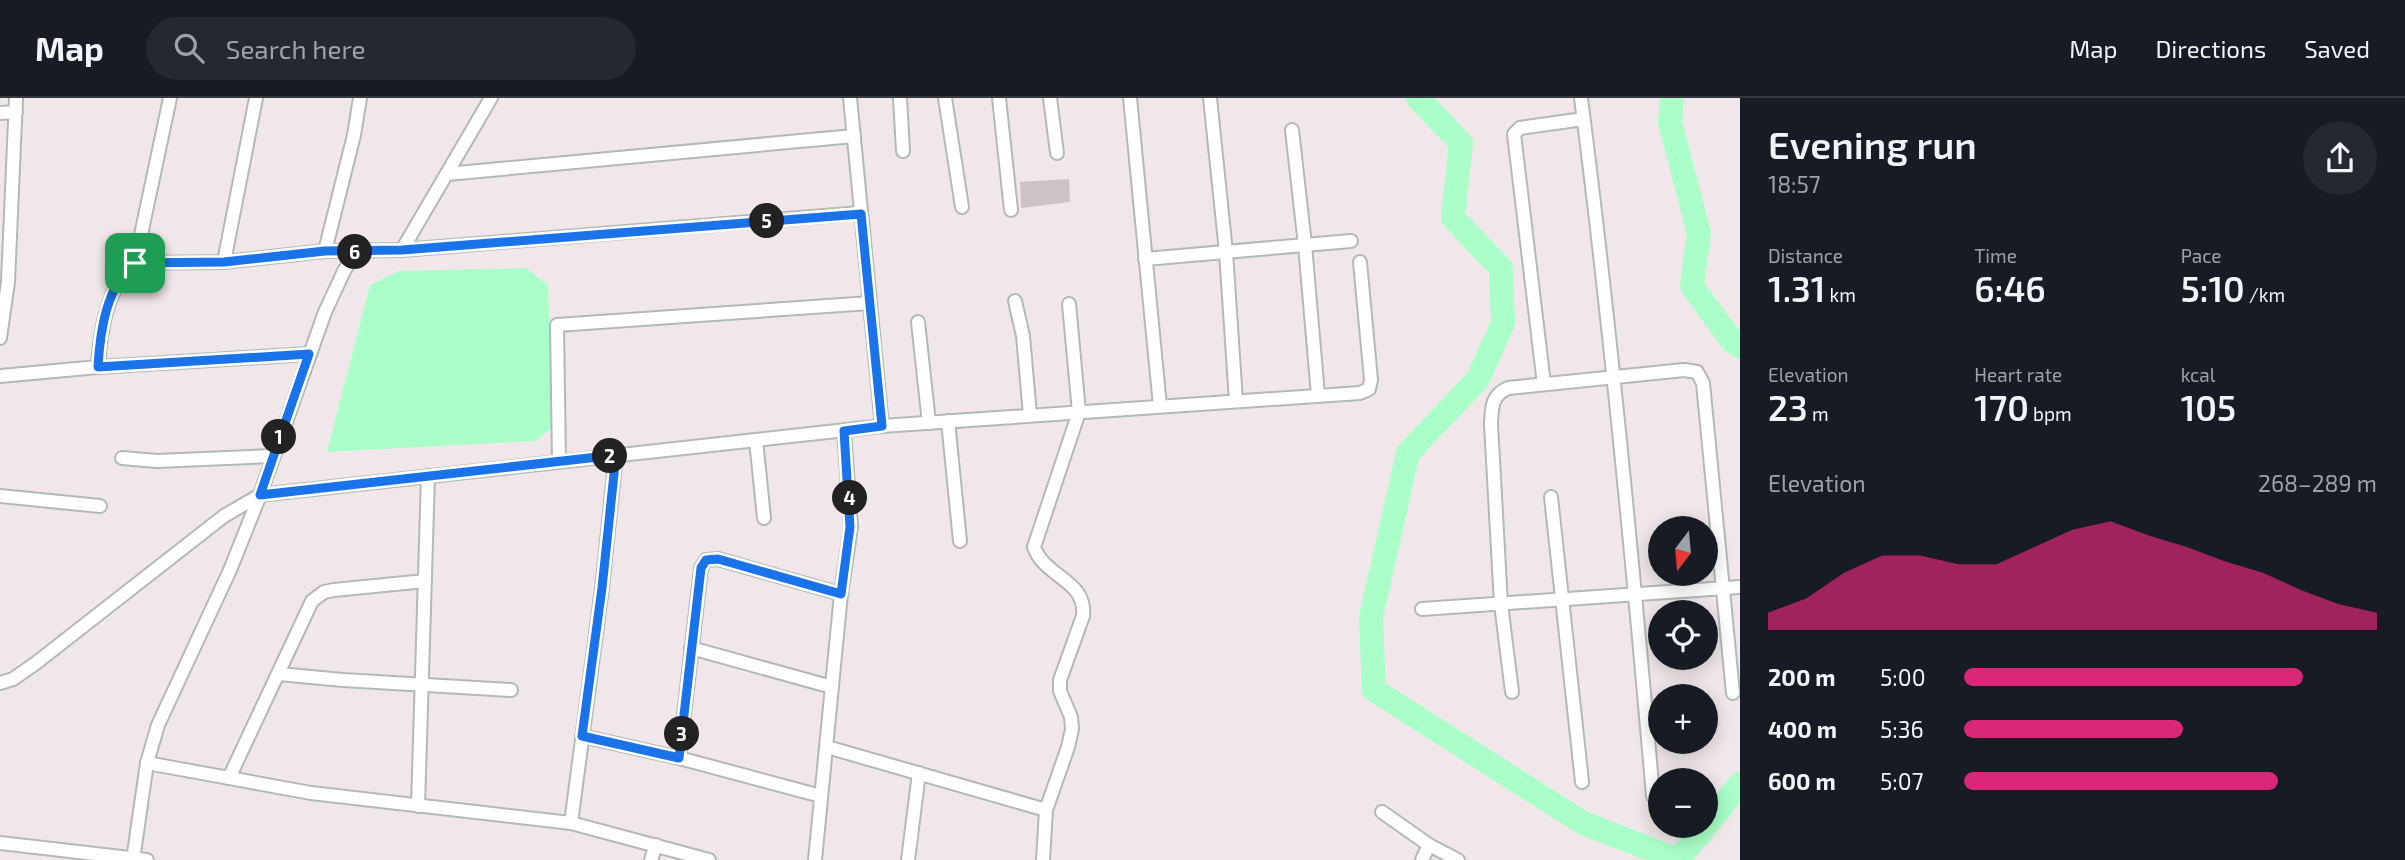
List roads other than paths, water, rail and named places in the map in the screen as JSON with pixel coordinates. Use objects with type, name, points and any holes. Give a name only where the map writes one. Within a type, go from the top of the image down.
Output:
[{"type":"street","points":[[0,338],[8,282],[6,211],[16,98]]},
{"type":"street","points":[[135,263],[170,98]]},
{"type":"street","points":[[224,262],[256,98]]},
{"type":"street","points":[[325,251],[354,135],[360,98]]},
{"type":"street","points":[[402,250],[491,98]]},
{"type":"street","points":[[850,98],[882,426]]},
{"type":"street","points":[[900,98],[904,151]]},
{"type":"street","points":[[945,98],[962,208]]},
{"type":"street","points":[[999,98],[1011,210]]},
{"type":"street","points":[[1050,98],[1057,152]]},
{"type":"street","points":[[1130,98],[1160,406]]},
{"type":"street","points":[[1210,98],[1226,252],[1236,401]]},
{"type":"street","points":[[1581,98],[1613,377],[1650,768]]},
{"type":"street","points":[[0,113],[16,112]]},
{"type":"street","points":[[1544,384],[1514,134],[1520,128],[1583,119]]},
{"type":"street","points":[[1292,130],[1318,395]]},
{"type":"street","points":[[447,174],[854,136]]},
{"type":"street","points":[[98,367],[101,338],[111,299],[124,272],[135,263],[224,262],[325,251],[402,250],[861,214]]},
{"type":"street","points":[[1145,259],[1351,241]]},
{"type":"street","points":[[133,859],[147,763],[158,724],[230,570],[260,495],[309,354],[333,294],[356,252]]},
{"type":"street","points":[[0,683],[13,679],[36,663],[224,516],[260,495],[882,426],[1360,393],[1369,389],[1371,380],[1360,262]]},
{"type":"street","points":[[1015,301],[1023,337],[1030,415]]},
{"type":"street","points":[[558,461],[557,325],[870,303]]},
{"type":"street","points":[[1043,860],[1046,810],[1072,729],[1071,717],[1060,691],[1060,680],[1083,616],[1084,605],[1072,585],[1038,558],[1034,547],[1079,412],[1069,304]]},
{"type":"street","points":[[919,322],[929,423]]},
{"type":"street","points":[[0,376],[309,354]]},
{"type":"street","points":[[1512,692],[1501,604],[1491,425],[1493,400],[1498,392],[1508,387],[1692,370],[1700,375],[1733,693]]},
{"type":"street","points":[[948,421],[960,541]]},
{"type":"street","points":[[815,860],[851,517],[844,431]]},
{"type":"street","points":[[756,440],[764,519]]},
{"type":"street","points":[[571,823],[602,588],[616,455]]},
{"type":"street","points":[[122,458],[157,461],[272,456]]},
{"type":"street","points":[[418,806],[424,685],[428,476]]},
{"type":"street","points":[[0,496],[100,506]]},
{"type":"street","points":[[1551,497],[1582,782]]},
{"type":"street","points":[[679,758],[701,568],[706,560],[718,559],[841,594]]},
{"type":"street","points":[[229,778],[307,608],[318,595],[334,590],[425,581]]},
{"type":"street","points":[[1422,609],[1740,587]]},
{"type":"street","points":[[691,648],[832,687]]},
{"type":"street","points":[[279,674],[511,690]]},
{"type":"street","points":[[582,736],[679,758],[821,796]]},
{"type":"street","points":[[827,747],[1046,810]]},
{"type":"street","points":[[147,763],[311,793],[571,823],[709,860]]},
{"type":"street","points":[[908,860],[919,773]]},
{"type":"street","points":[[1382,812],[1429,845],[1458,860]]},
{"type":"street","points":[[0,843],[148,860]]},
{"type":"street","points":[[651,860],[656,845]]},
{"type":"street","points":[[1422,860],[1429,845]]},
{"type":"waterway","points":[[1418,98],[1461,143],[1453,218],[1501,268],[1503,323],[1478,379],[1408,453],[1371,617],[1374,690],[1583,823],[1678,860],[1740,784]]},
{"type":"waterway","points":[[1672,98],[1670,122],[1699,233],[1692,286],[1732,341],[1740,346]]}]
